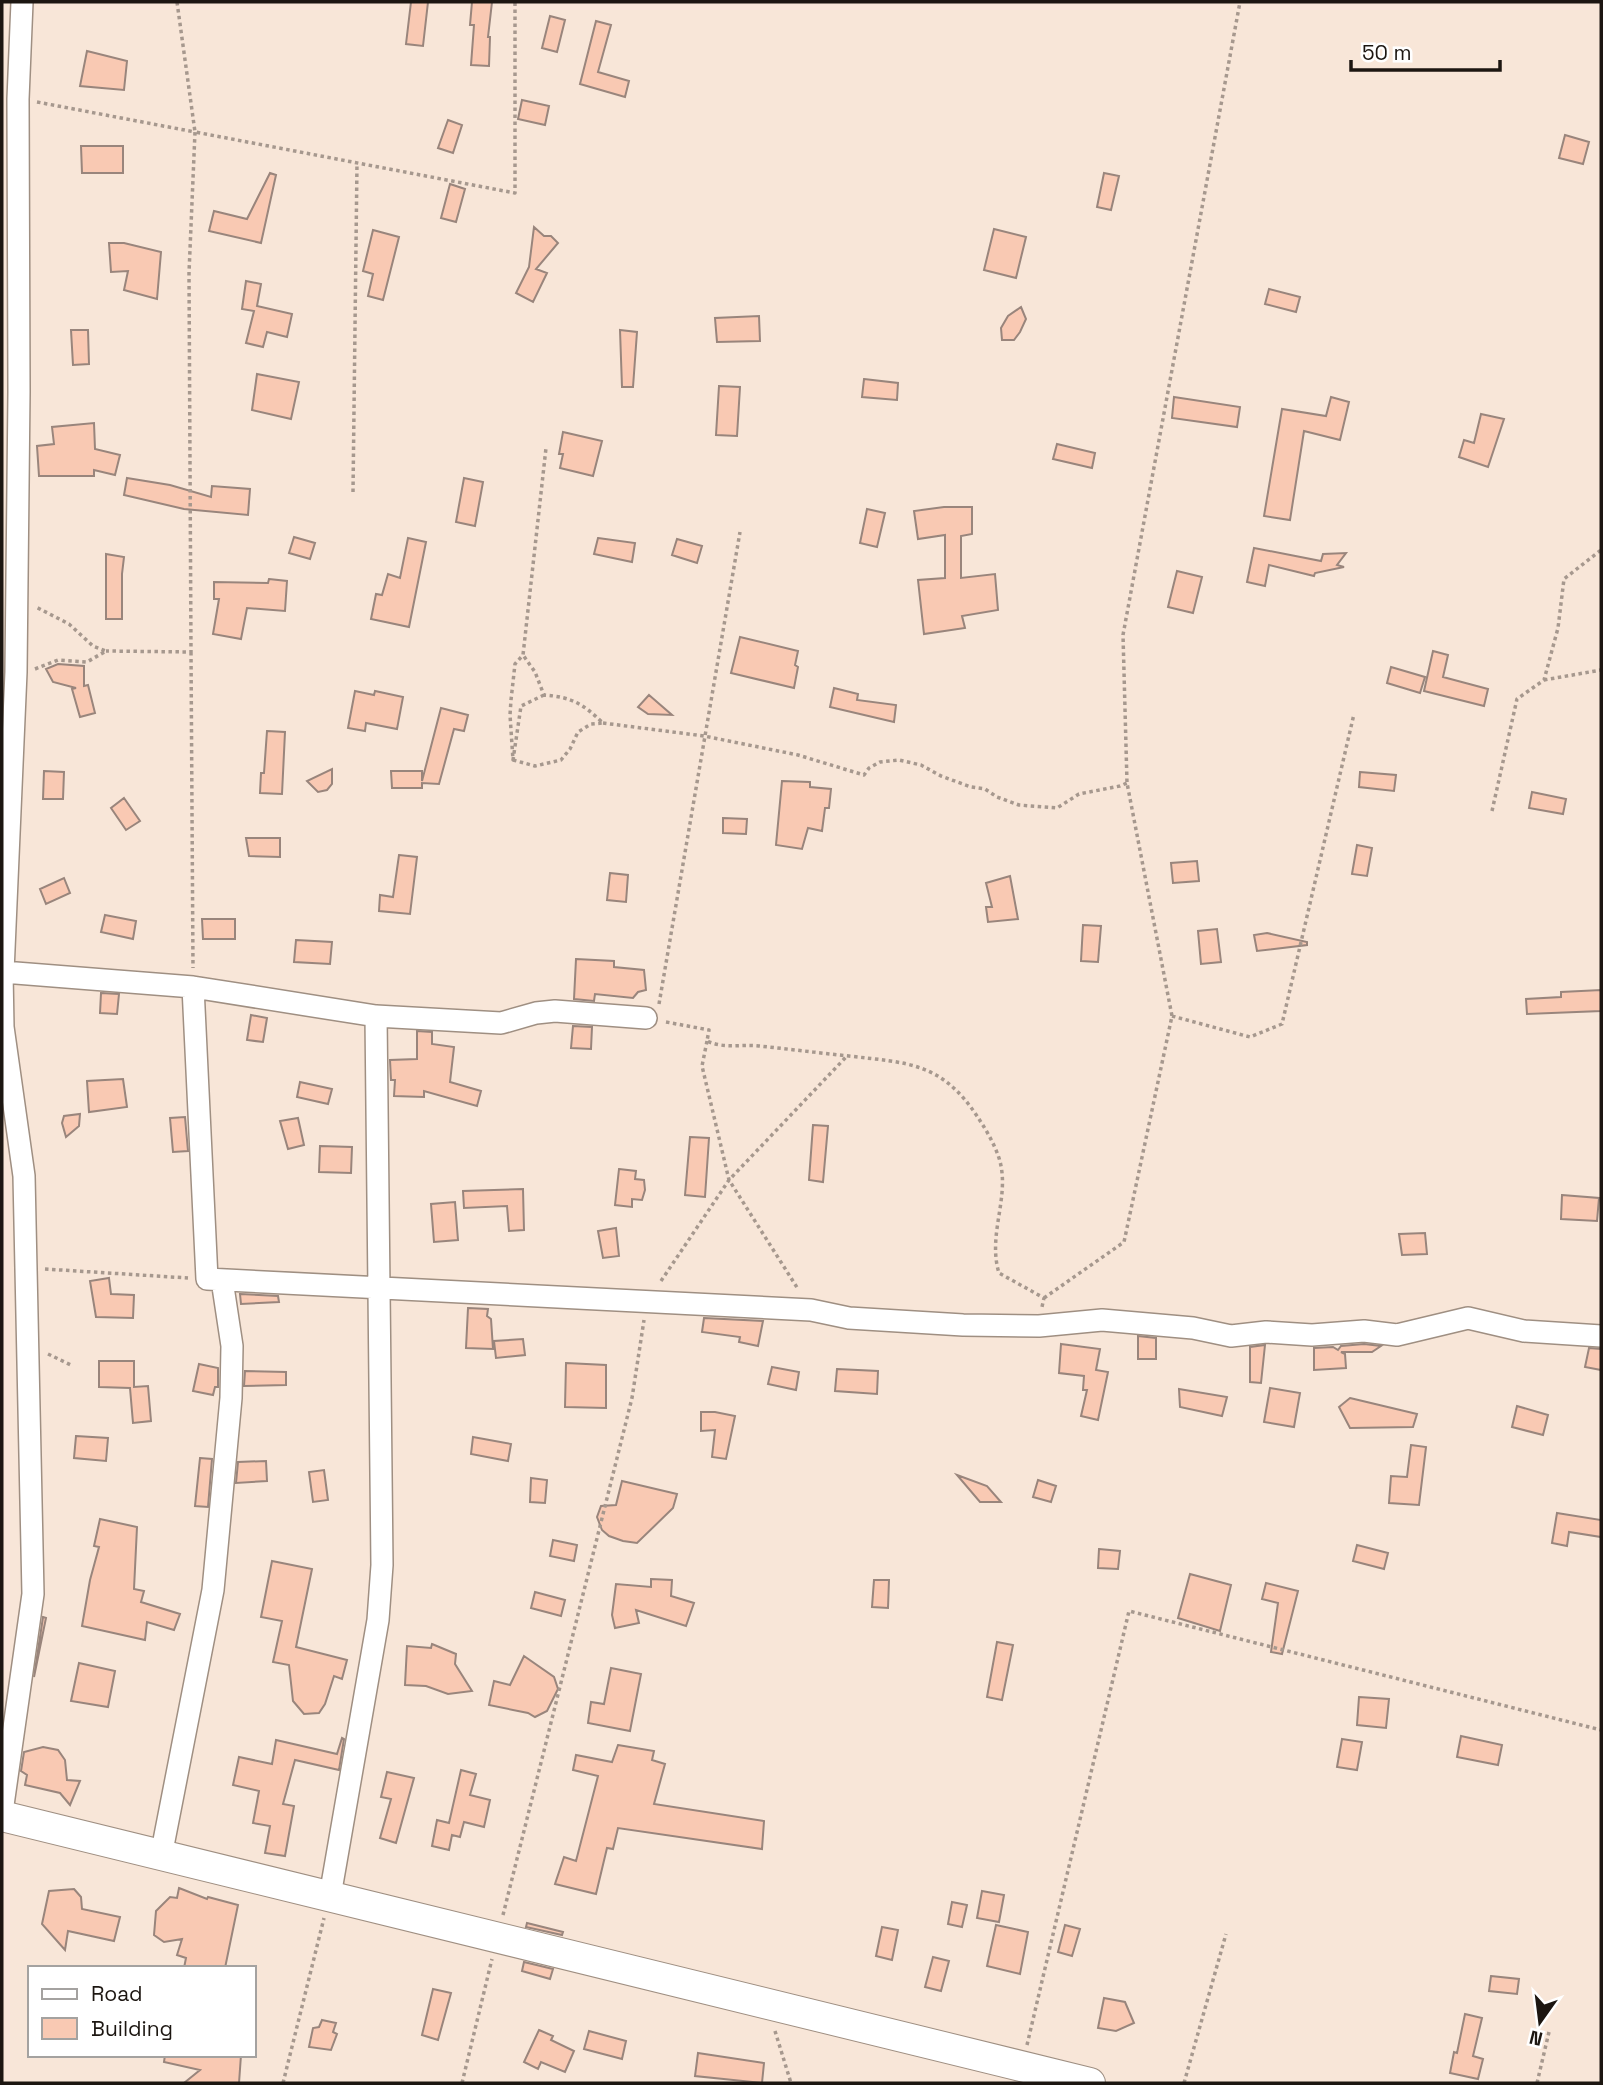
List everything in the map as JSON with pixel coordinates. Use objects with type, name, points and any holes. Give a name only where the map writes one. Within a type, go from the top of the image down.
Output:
[{"type":"street","points":[[22,2],[10,97],[10,407],[17,595],[2,972],[3,1027],[24,1176],[33,1594],[2,1814],[162,1857],[1090,2083]]},
{"type":"street","points":[[2,972],[193,987],[376,1016],[501,1023],[536,1013],[555,1011],[651,1019]]},
{"type":"street","points":[[162,1857],[213,1590],[231,1385],[232,1346],[215,1280],[193,987]]},
{"type":"street","points":[[330,1896],[378,1620],[382,1565],[376,1016]]},
{"type":"street","points":[[215,1280],[811,1310],[849,1318],[963,1325],[1038,1326],[1102,1320],[1193,1328],[1231,1336],[1266,1332],[1312,1335],[1364,1331],[1397,1335],[1468,1318],[1524,1331],[1601,1336]]},
{"type":"path","points":[[177,2],[195,132],[189,272],[193,987]]},
{"type":"path","points":[[10,97],[515,193],[514,2]]},
{"type":"path","points":[[1038,1326],[1044,1298],[1124,1242],[1172,1016],[1127,783],[1123,635],[1240,2]]},
{"type":"path","points":[[353,492],[357,163]]},
{"type":"path","points":[[513,760],[510,715],[512,691],[515,664],[523,655],[546,448]]},
{"type":"path","points":[[740,532],[651,1019],[709,1030],[702,1066],[729,1180],[811,1310]]},
{"type":"path","points":[[1544,680],[1558,628],[1564,579],[1601,550]]},
{"type":"path","points":[[17,595],[69,624],[93,646],[106,652],[191,652]]},
{"type":"path","points":[[16,665],[38,670],[58,660],[87,662],[106,652]]},
{"type":"path","points":[[523,655],[535,672],[544,695]]},
{"type":"path","points":[[1492,811],[1517,699],[1544,680],[1601,670]]},
{"type":"path","points":[[513,760],[521,706],[544,695],[562,696],[584,705],[603,723]]},
{"type":"path","points":[[1172,1016],[1250,1037],[1282,1024],[1354,714]]},
{"type":"path","points":[[513,760],[535,766],[561,760],[578,732],[591,724],[603,723],[704,736],[798,755],[864,775],[869,768],[880,762],[899,760],[922,765],[941,776],[985,789],[997,797],[1019,805],[1057,808],[1079,794],[1127,783]]},
{"type":"path","points":[[707,1041],[716,1045],[752,1045],[906,1062],[933,1072],[952,1084],[967,1100],[983,1125],[998,1156],[1003,1176],[993,1255],[999,1273],[1044,1298]]},
{"type":"path","points":[[462,2083],[632,1398],[647,1302],[729,1180],[847,1056]]},
{"type":"path","points":[[27,1268],[215,1280]]},
{"type":"path","points":[[1022,2066],[1129,1611],[1601,1730]]},
{"type":"path","points":[[283,2083],[330,1896]]},
{"type":"path","points":[[1184,2083],[1226,1934]]},
{"type":"path","points":[[766,2002],[791,2083]]},
{"type":"path","points":[[1537,2083],[1549,2032]]},
{"type":"building","points":[[411,2],[428,2],[423,46],[406,44]]},
{"type":"building","points":[[472,2],[492,2],[488,37],[489,66],[471,65],[474,25],[470,25]]},
{"type":"building","points":[[550,16],[565,20],[557,52],[542,48]]},
{"type":"building","points":[[596,21],[611,25],[598,72],[629,81],[625,97],[580,84]]},
{"type":"building","points":[[87,51],[127,61],[124,90],[80,86]]},
{"type":"building","points":[[522,100],[549,106],[545,125],[518,119]]},
{"type":"building","points":[[448,120],[462,125],[453,153],[438,148]]},
{"type":"building","points":[[1565,135],[1589,142],[1583,164],[1559,158]]},
{"type":"building","points":[[81,146],[123,146],[123,173],[82,173]]},
{"type":"building","points":[[270,173],[276,175],[261,243],[209,231],[214,211],[247,219]]},
{"type":"building","points":[[1104,173],[1119,176],[1111,210],[1097,207]]},
{"type":"building","points":[[450,184],[465,189],[456,222],[441,218]]},
{"type":"building","points":[[534,227],[558,243],[536,269],[547,273],[533,302],[516,293],[529,267]]},
{"type":"building","points":[[994,229],[1026,237],[1016,278],[984,270]]},
{"type":"building","points":[[373,230],[399,237],[383,300],[368,296],[373,274],[363,271]]},
{"type":"building","points":[[109,243],[124,243],[161,252],[157,299],[124,290],[128,271],[111,272]]},
{"type":"building","points":[[246,281],[261,284],[257,306],[292,314],[287,337],[267,332],[263,347],[246,343],[254,311],[242,309]]},
{"type":"building","points":[[1269,289],[1300,297],[1296,312],[1265,304]]},
{"type":"building","points":[[1021,307],[1026,319],[1020,332],[1014,340],[1002,340],[1001,328],[1008,316]]},
{"type":"building","points":[[759,316],[760,341],[717,342],[715,318]]},
{"type":"building","points":[[71,330],[88,330],[89,364],[73,365]]},
{"type":"building","points":[[620,330],[637,332],[633,387],[622,387]]},
{"type":"building","points":[[257,374],[299,382],[291,419],[252,410]]},
{"type":"building","points":[[864,379],[898,383],[897,400],[862,397]]},
{"type":"building","points":[[719,386],[740,387],[737,436],[716,435]]},
{"type":"building","points":[[1174,397],[1240,407],[1237,427],[1172,418]]},
{"type":"building","points":[[1331,397],[1349,402],[1340,440],[1304,431],[1290,520],[1264,516],[1282,409],[1326,416]]},
{"type":"building","points":[[1481,414],[1504,419],[1488,467],[1459,457],[1464,440],[1474,443]]},
{"type":"building","points":[[94,423],[95,449],[120,455],[115,475],[94,470],[94,476],[39,476],[37,446],[54,444],[52,427]]},
{"type":"building","points":[[563,432],[602,441],[593,476],[560,468],[563,454],[559,454]]},
{"type":"building","points":[[1057,444],[1095,453],[1092,468],[1053,459]]},
{"type":"building","points":[[127,478],[170,485],[211,497],[212,486],[250,489],[248,515],[184,509],[124,495]]},
{"type":"building","points":[[464,478],[483,482],[475,526],[456,522]]},
{"type":"building","points":[[972,507],[972,534],[961,536],[961,578],[995,574],[998,610],[962,616],[965,628],[924,634],[918,580],[945,578],[945,535],[918,539],[914,511]]},
{"type":"building","points":[[867,509],[885,513],[877,547],[860,543]]},
{"type":"building","points":[[294,537],[315,543],[310,559],[289,553]]},
{"type":"building","points":[[408,538],[426,542],[409,627],[371,619],[376,594],[382,595],[388,574],[400,578]]},
{"type":"building","points":[[598,538],[635,543],[632,562],[594,554]]},
{"type":"building","points":[[677,539],[702,546],[697,563],[672,555]]},
{"type":"building","points":[[1254,548],[1321,561],[1323,554],[1346,553],[1337,565],[1344,567],[1315,573],[1314,576],[1269,565],[1265,586],[1247,582]]},
{"type":"building","points":[[106,554],[124,557],[122,619],[106,619]]},
{"type":"building","points":[[1177,571],[1202,577],[1193,613],[1168,607]]},
{"type":"building","points":[[269,579],[287,581],[285,611],[247,608],[241,639],[213,634],[219,599],[214,599],[214,582],[268,583]]},
{"type":"building","points":[[740,637],[798,651],[794,688],[731,673]]},
{"type":"building","points":[[1433,651],[1448,655],[1443,677],[1488,689],[1484,706],[1424,691]]},
{"type":"building","points":[[58,664],[84,666],[84,686],[88,685],[95,713],[80,717],[72,689],[76,688],[53,682],[46,669]]},
{"type":"building","points":[[1391,667],[1425,677],[1420,693],[1387,683]]},
{"type":"building","points":[[834,688],[858,694],[857,700],[896,705],[894,722],[830,707]]},
{"type":"building","points":[[355,691],[374,695],[375,691],[403,697],[397,729],[366,723],[365,731],[348,728]]},
{"type":"building","points":[[649,695],[672,715],[648,714],[638,707]]},
{"type":"building","points":[[441,708],[468,715],[464,731],[454,729],[439,784],[422,783],[422,788],[392,788],[391,771],[422,771],[422,781]]},
{"type":"building","points":[[267,731],[285,732],[282,794],[260,793]]},
{"type":"building","points":[[332,769],[332,784],[327,790],[318,792],[307,781]]},
{"type":"building","points":[[44,771],[64,772],[63,799],[43,799]]},
{"type":"building","points":[[1360,772],[1396,775],[1394,791],[1359,787]]},
{"type":"building","points":[[782,781],[810,782],[810,787],[831,789],[822,831],[808,828],[802,849],[776,845]]},
{"type":"building","points":[[1532,792],[1566,799],[1563,814],[1529,808]]},
{"type":"building","points":[[124,798],[140,821],[126,830],[111,808]]},
{"type":"building","points":[[723,818],[747,819],[746,834],[723,833]]},
{"type":"building","points":[[246,838],[280,838],[280,857],[249,856]]},
{"type":"building","points":[[1357,845],[1372,848],[1367,876],[1352,874]]},
{"type":"building","points":[[399,855],[417,857],[410,914],[379,911],[380,895],[393,897]]},
{"type":"building","points":[[1197,861],[1199,881],[1173,883],[1171,863]]},
{"type":"building","points":[[610,873],[628,875],[626,902],[607,900]]},
{"type":"building","points":[[1010,876],[1018,919],[988,922],[986,907],[992,907],[986,883]]},
{"type":"building","points":[[64,878],[70,893],[46,904],[40,889]]},
{"type":"building","points":[[105,915],[136,921],[133,939],[101,932]]},
{"type":"building","points":[[202,919],[235,919],[235,939],[203,939]]},
{"type":"building","points":[[1083,925],[1101,926],[1098,962],[1081,961]]},
{"type":"building","points":[[1217,929],[1221,962],[1201,964],[1198,931]]},
{"type":"building","points":[[1267,933],[1307,942],[1307,945],[1257,951],[1254,935]]},
{"type":"building","points":[[296,940],[332,942],[330,964],[294,962]]},
{"type":"building","points":[[576,959],[614,961],[614,967],[644,970],[646,990],[638,992],[633,998],[595,994],[594,1001],[574,999]]},
{"type":"building","points":[[1601,990],[1601,1011],[1527,1014],[1526,999],[1561,997],[1561,992]]},
{"type":"building","points":[[101,993],[119,994],[117,1014],[100,1013]]},
{"type":"building","points":[[251,1015],[267,1018],[263,1042],[247,1040]]},
{"type":"building","points":[[573,1026],[592,1027],[591,1049],[571,1048]]},
{"type":"building","points":[[417,1031],[432,1032],[432,1044],[454,1047],[450,1082],[481,1091],[477,1106],[424,1091],[424,1097],[394,1096],[395,1080],[391,1080],[390,1060],[417,1059]]},
{"type":"building","points":[[123,1079],[127,1107],[89,1112],[87,1081]]},
{"type":"building","points":[[300,1082],[332,1089],[328,1104],[297,1097]]},
{"type":"building","points":[[80,1114],[79,1126],[66,1137],[62,1123],[64,1116]]},
{"type":"building","points":[[185,1117],[188,1151],[173,1152],[170,1118]]},
{"type":"building","points":[[298,1118],[304,1145],[288,1149],[280,1121]]},
{"type":"building","points":[[813,1125],[828,1126],[823,1182],[809,1180]]},
{"type":"building","points":[[690,1137],[709,1138],[705,1197],[685,1195]]},
{"type":"building","points":[[320,1146],[352,1147],[351,1173],[319,1172]]},
{"type":"building","points":[[619,1169],[636,1171],[635,1179],[644,1180],[642,1200],[632,1199],[632,1207],[615,1205]]},
{"type":"building","points":[[523,1189],[524,1230],[509,1231],[507,1206],[464,1208],[463,1191]]},
{"type":"building","points":[[1562,1195],[1599,1198],[1597,1221],[1561,1219]]},
{"type":"building","points":[[455,1202],[458,1240],[434,1242],[431,1204]]},
{"type":"building","points":[[616,1228],[619,1256],[603,1258],[598,1231]]},
{"type":"building","points":[[1425,1233],[1427,1254],[1402,1255],[1399,1234]]},
{"type":"building","points":[[109,1278],[111,1294],[134,1295],[133,1318],[96,1317],[90,1281]]},
{"type":"building","points":[[240,1294],[278,1296],[279,1302],[241,1304]]},
{"type":"building","points":[[468,1308],[488,1309],[493,1349],[466,1348]]},
{"type":"building","points":[[704,1318],[763,1321],[758,1346],[739,1342],[740,1337],[702,1332]]},
{"type":"building","points":[[1138,1336],[1156,1338],[1156,1359],[1138,1359]]},
{"type":"building","points":[[523,1339],[525,1355],[496,1358],[494,1341]]},
{"type":"building","points":[[1061,1344],[1100,1349],[1096,1370],[1108,1372],[1098,1420],[1081,1416],[1087,1390],[1083,1390],[1084,1376],[1059,1373]]},
{"type":"building","points":[[1265,1345],[1261,1383],[1250,1382],[1250,1347]]},
{"type":"building","points":[[1341,1346],[1381,1346],[1372,1352],[1341,1352],[1345,1354],[1346,1368],[1314,1370],[1314,1348],[1333,1347],[1338,1350]]},
{"type":"building","points":[[1589,1348],[1601,1349],[1601,1370],[1585,1367]]},
{"type":"building","points":[[99,1361],[134,1361],[134,1387],[148,1386],[151,1421],[133,1423],[130,1388],[99,1387]]},
{"type":"building","points":[[566,1363],[606,1365],[606,1408],[565,1407]]},
{"type":"building","points":[[199,1364],[218,1368],[218,1387],[215,1387],[213,1395],[193,1391]]},
{"type":"building","points":[[772,1367],[799,1372],[796,1390],[768,1384]]},
{"type":"building","points":[[837,1369],[878,1371],[877,1394],[835,1391]]},
{"type":"building","points":[[245,1371],[286,1372],[286,1385],[244,1386]]},
{"type":"building","points":[[1270,1388],[1300,1393],[1294,1427],[1264,1422]]},
{"type":"building","points":[[1179,1389],[1227,1397],[1222,1416],[1180,1407]]},
{"type":"building","points":[[1350,1398],[1417,1414],[1413,1427],[1350,1428],[1339,1407]]},
{"type":"building","points":[[1517,1406],[1548,1415],[1543,1435],[1512,1427]]},
{"type":"building","points":[[701,1412],[735,1416],[726,1459],[712,1457],[715,1430],[701,1431]]},
{"type":"building","points":[[76,1436],[108,1438],[106,1461],[74,1458]]},
{"type":"building","points":[[473,1437],[511,1444],[508,1461],[471,1454]]},
{"type":"building","points":[[1411,1445],[1426,1447],[1419,1505],[1389,1503],[1391,1476],[1407,1477]]},
{"type":"building","points":[[200,1458],[212,1459],[208,1507],[195,1506]]},
{"type":"building","points":[[266,1461],[267,1481],[236,1483],[238,1462]]},
{"type":"building","points":[[324,1470],[328,1500],[313,1502],[309,1472]]},
{"type":"building","points":[[957,1475],[987,1486],[1001,1502],[980,1502]]},
{"type":"building","points":[[531,1478],[547,1480],[545,1503],[530,1502]]},
{"type":"building","points":[[1038,1480],[1056,1486],[1051,1502],[1033,1497]]},
{"type":"building","points":[[622,1481],[677,1494],[673,1508],[637,1543],[609,1536],[602,1530],[597,1517],[601,1506],[616,1505]]},
{"type":"building","points":[[1557,1513],[1601,1520],[1601,1537],[1569,1532],[1567,1546],[1552,1543]]},
{"type":"building","points":[[100,1519],[137,1527],[134,1589],[144,1591],[141,1602],[180,1614],[174,1630],[147,1622],[145,1640],[82,1626],[99,1547],[94,1546]]},
{"type":"building","points":[[553,1540],[577,1545],[574,1561],[550,1556]]},
{"type":"building","points":[[1357,1545],[1388,1553],[1384,1569],[1353,1561]]},
{"type":"building","points":[[1099,1549],[1120,1551],[1118,1569],[1098,1568]]},
{"type":"building","points":[[272,1561],[312,1569],[296,1647],[347,1660],[342,1679],[334,1676],[325,1704],[319,1713],[304,1714],[293,1701],[289,1665],[273,1662],[282,1621],[261,1617]]},
{"type":"building","points":[[1190,1574],[1231,1585],[1220,1631],[1178,1618]]},
{"type":"building","points":[[651,1579],[672,1580],[671,1596],[694,1603],[686,1626],[636,1610],[639,1623],[615,1628],[612,1615],[616,1584],[651,1587]]},
{"type":"building","points":[[874,1580],[889,1580],[888,1608],[872,1607]]},
{"type":"building","points":[[1266,1583],[1298,1591],[1282,1654],[1271,1652],[1278,1603],[1262,1599]]},
{"type":"building","points":[[535,1592],[565,1600],[561,1616],[531,1608]]},
{"type":"building","points":[[43,1617],[46,1618],[34,1677]]},
{"type":"building","points":[[997,1642],[1013,1645],[1002,1700],[987,1697]]},
{"type":"building","points":[[432,1644],[456,1654],[455,1664],[472,1691],[448,1694],[426,1686],[405,1685],[407,1646],[431,1648]]},
{"type":"building","points":[[524,1656],[554,1677],[558,1689],[547,1711],[535,1717],[528,1713],[489,1705],[494,1681],[510,1685]]},
{"type":"building","points":[[79,1663],[115,1671],[108,1707],[71,1701]]},
{"type":"building","points":[[611,1668],[641,1674],[630,1731],[588,1723],[591,1702],[604,1704]]},
{"type":"building","points":[[1359,1697],[1389,1699],[1386,1728],[1357,1725]]},
{"type":"building","points":[[1461,1736],[1502,1745],[1498,1765],[1457,1757]]},
{"type":"building","points":[[342,1738],[339,1770],[295,1760],[283,1804],[294,1806],[285,1856],[265,1853],[270,1826],[253,1823],[259,1791],[233,1785],[239,1757],[272,1764],[276,1740],[337,1754]]},
{"type":"building","points":[[1342,1739],[1362,1742],[1357,1770],[1337,1767]]},
{"type":"building","points":[[618,1745],[654,1751],[652,1760],[665,1764],[654,1804],[764,1821],[762,1849],[618,1828],[613,1849],[607,1848],[596,1894],[555,1884],[564,1857],[576,1861],[598,1776],[573,1770],[576,1755],[612,1762]]},
{"type":"building","points":[[43,1747],[58,1750],[65,1760],[67,1780],[80,1781],[70,1805],[60,1793],[25,1785],[27,1775],[21,1771],[24,1752]]},
{"type":"building","points":[[461,1770],[476,1774],[470,1795],[490,1800],[484,1827],[464,1822],[460,1837],[452,1835],[449,1850],[432,1846],[437,1820],[449,1823]]},
{"type":"building","points":[[387,1772],[414,1778],[396,1843],[380,1838],[391,1799],[381,1797]]},
{"type":"building","points":[[179,1888],[207,1899],[208,1897],[238,1905],[225,1966],[184,1966],[186,1958],[177,1955],[182,1939],[164,1942],[154,1935],[156,1911],[170,1897],[177,1898]]},
{"type":"building","points":[[74,1889],[81,1897],[82,1909],[120,1917],[114,1941],[68,1931],[65,1950],[42,1924],[49,1891]]},
{"type":"building","points":[[982,1891],[1004,1895],[999,1922],[977,1918]]},
{"type":"building","points":[[952,1902],[967,1905],[962,1927],[948,1924]]},
{"type":"building","points":[[527,1923],[563,1932],[562,1935],[526,1927]]},
{"type":"building","points":[[996,1925],[1028,1932],[1020,1974],[987,1966]]},
{"type":"building","points":[[1065,1925],[1080,1929],[1072,1956],[1058,1952]]},
{"type":"building","points":[[882,1927],[898,1930],[892,1960],[876,1956]]},
{"type":"building","points":[[933,1957],[949,1961],[941,1991],[925,1987]]},
{"type":"building","points":[[524,1962],[553,1969],[550,1979],[522,1971]]},
{"type":"building","points":[[1491,1976],[1519,1979],[1517,1994],[1489,1991]]},
{"type":"building","points":[[433,1989],[451,1993],[438,2040],[422,2035]]},
{"type":"building","points":[[1104,1998],[1125,2002],[1134,2023],[1116,2031],[1098,2028]]},
{"type":"building","points":[[1465,2014],[1482,2018],[1473,2056],[1483,2059],[1478,2079],[1450,2073]]},
{"type":"building","points":[[322,2020],[336,2023],[333,2032],[337,2034],[331,2050],[309,2047],[313,2028],[319,2027]]},
{"type":"building","points":[[539,2030],[553,2036],[551,2040],[574,2051],[565,2072],[541,2062],[538,2069],[524,2062]]},
{"type":"building","points":[[589,2031],[626,2041],[622,2059],[584,2049]]},
{"type":"building","points":[[698,2053],[764,2063],[762,2083],[695,2076]]},
{"type":"building","points":[[165,2057],[241,2057],[239,2083],[184,2083],[200,2070],[164,2062]]}]
